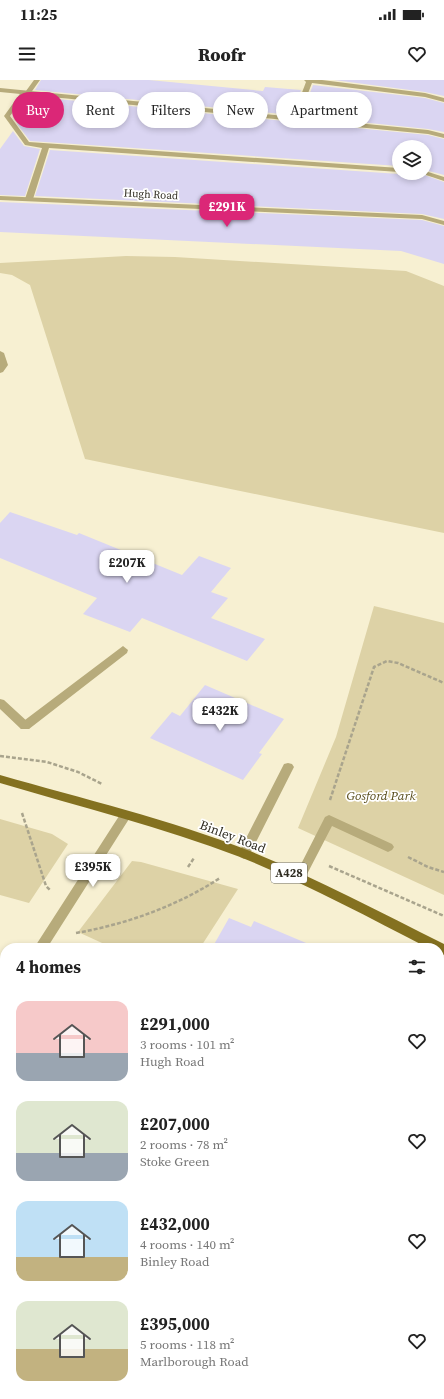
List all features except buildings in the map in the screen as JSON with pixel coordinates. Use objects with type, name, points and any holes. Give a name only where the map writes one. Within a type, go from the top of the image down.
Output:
[{"type":"main road","name":"Binley Road","points":[[0,779],[185,833],[244,854],[300,877],[430,943]]},
{"type":"street","points":[[27,92],[37,80]]},
{"type":"street","points":[[304,92],[308,80],[424,95],[444,100]]},
{"type":"street","points":[[0,90],[17,92]]},
{"type":"street","points":[[64,97],[276,117]]},
{"type":"street","points":[[12,110],[7,116],[12,123]]},
{"type":"street","points":[[372,127],[428,132],[444,136]]},
{"type":"street","points":[[16,128],[27,144],[392,170]]},
{"type":"street","points":[[29,199],[46,146]]},
{"type":"street","points":[[432,176],[444,179]]},
{"type":"street","name":"Hugh Road","points":[[0,198],[422,217],[444,224]]},
{"type":"street","points":[[0,352],[4,365],[0,370]]},
{"type":"street","points":[[0,704],[25,726],[123,650]]},
{"type":"street","points":[[244,854],[288,767]]},
{"type":"street","points":[[43,943],[125,816]]},
{"type":"street","points":[[300,877],[328,820],[388,846]]},
{"type":"path","points":[[328,820],[331,796],[374,667],[387,661],[398,663],[444,683]]},
{"type":"path","points":[[22,813],[46,886],[66,908]]},
{"type":"path","points":[[388,846],[428,867],[444,872]]},
{"type":"path","points":[[47,937],[90,932],[142,916],[204,889],[220,878]]},
{"type":"green space","points":[[126,256],[175,257],[406,271],[444,286],[444,533],[85,459],[30,285],[12,275],[0,273],[0,263]]},
{"type":"green space","name":"Gosford Park","points":[[374,606],[444,623],[444,895],[298,828],[336,737]]},
{"type":"green space","points":[[0,819],[52,834],[68,844],[29,903],[0,895]]},
{"type":"green space","points":[[132,861],[141,862],[238,889],[203,943],[102,943],[78,932]]}]
